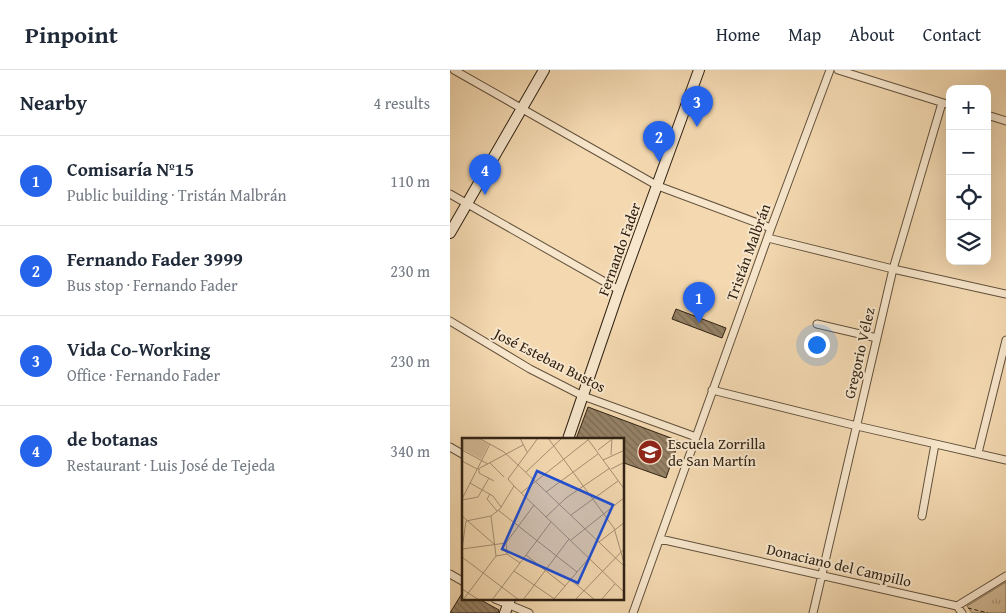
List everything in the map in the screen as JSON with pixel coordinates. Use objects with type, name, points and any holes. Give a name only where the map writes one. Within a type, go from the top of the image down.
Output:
[{"type":"main road","points":[[450,233],[544,70]]},
{"type":"main road","name":"Fernando Fader","points":[[568,438],[619,290],[699,70]]},
{"type":"street","points":[[454,70],[658,186],[771,228]]},
{"type":"street","name":"Tristán Malbrán","points":[[633,613],[712,390],[830,70]]},
{"type":"street","points":[[838,70],[946,104]]},
{"type":"street","name":"Gregorio Vélez","points":[[813,613],[893,269],[942,103]]},
{"type":"street","points":[[991,117],[1005,119]]},
{"type":"street","points":[[450,194],[619,290]]},
{"type":"street","points":[[768,238],[893,269],[1006,294]]},
{"type":"street","name":"José Esteban Bustos","points":[[450,322],[530,369],[584,396],[696,437]]},
{"type":"street","points":[[817,324],[877,338]]},
{"type":"street","points":[[978,453],[1006,340]]},
{"type":"street","points":[[712,390],[1006,460]]},
{"type":"street","points":[[922,516],[935,444]]},
{"type":"street","points":[[450,447],[462,454]]},
{"type":"street","name":"Donaciano del Campillo","points":[[660,539],[957,606]]},
{"type":"street","points":[[450,574],[462,581]]},
{"type":"street","points":[[962,613],[957,606],[1006,576]]},
{"type":"street","points":[[497,600],[529,613]]},
{"type":"path","points":[[957,606],[988,613]]},
{"type":"green space","points":[[1006,582],[1006,613],[972,613],[967,606]]},
{"type":"building","points":[[676,309],[726,328],[722,338],[672,319]]},
{"type":"building","name":"Escuela Zorrilla de San Martín","points":[[588,407],[679,441],[666,478],[625,463],[625,438],[576,438]]},
{"type":"building","points":[[462,593],[462,600],[481,600],[499,610],[498,613],[450,613]]},
{"type":"place","name":"Vida Co-Working","points":[[697,127]]},
{"type":"place","name":"Fernando Fader 3999","points":[[659,162]]},
{"type":"place","name":"de botanas","points":[[485,195]]},
{"type":"place","name":"Comisaría Nº15","points":[[699,323]]},
{"type":"place","name":"Escuela Zorrilla de San Martín","points":[[650,452]]}]
